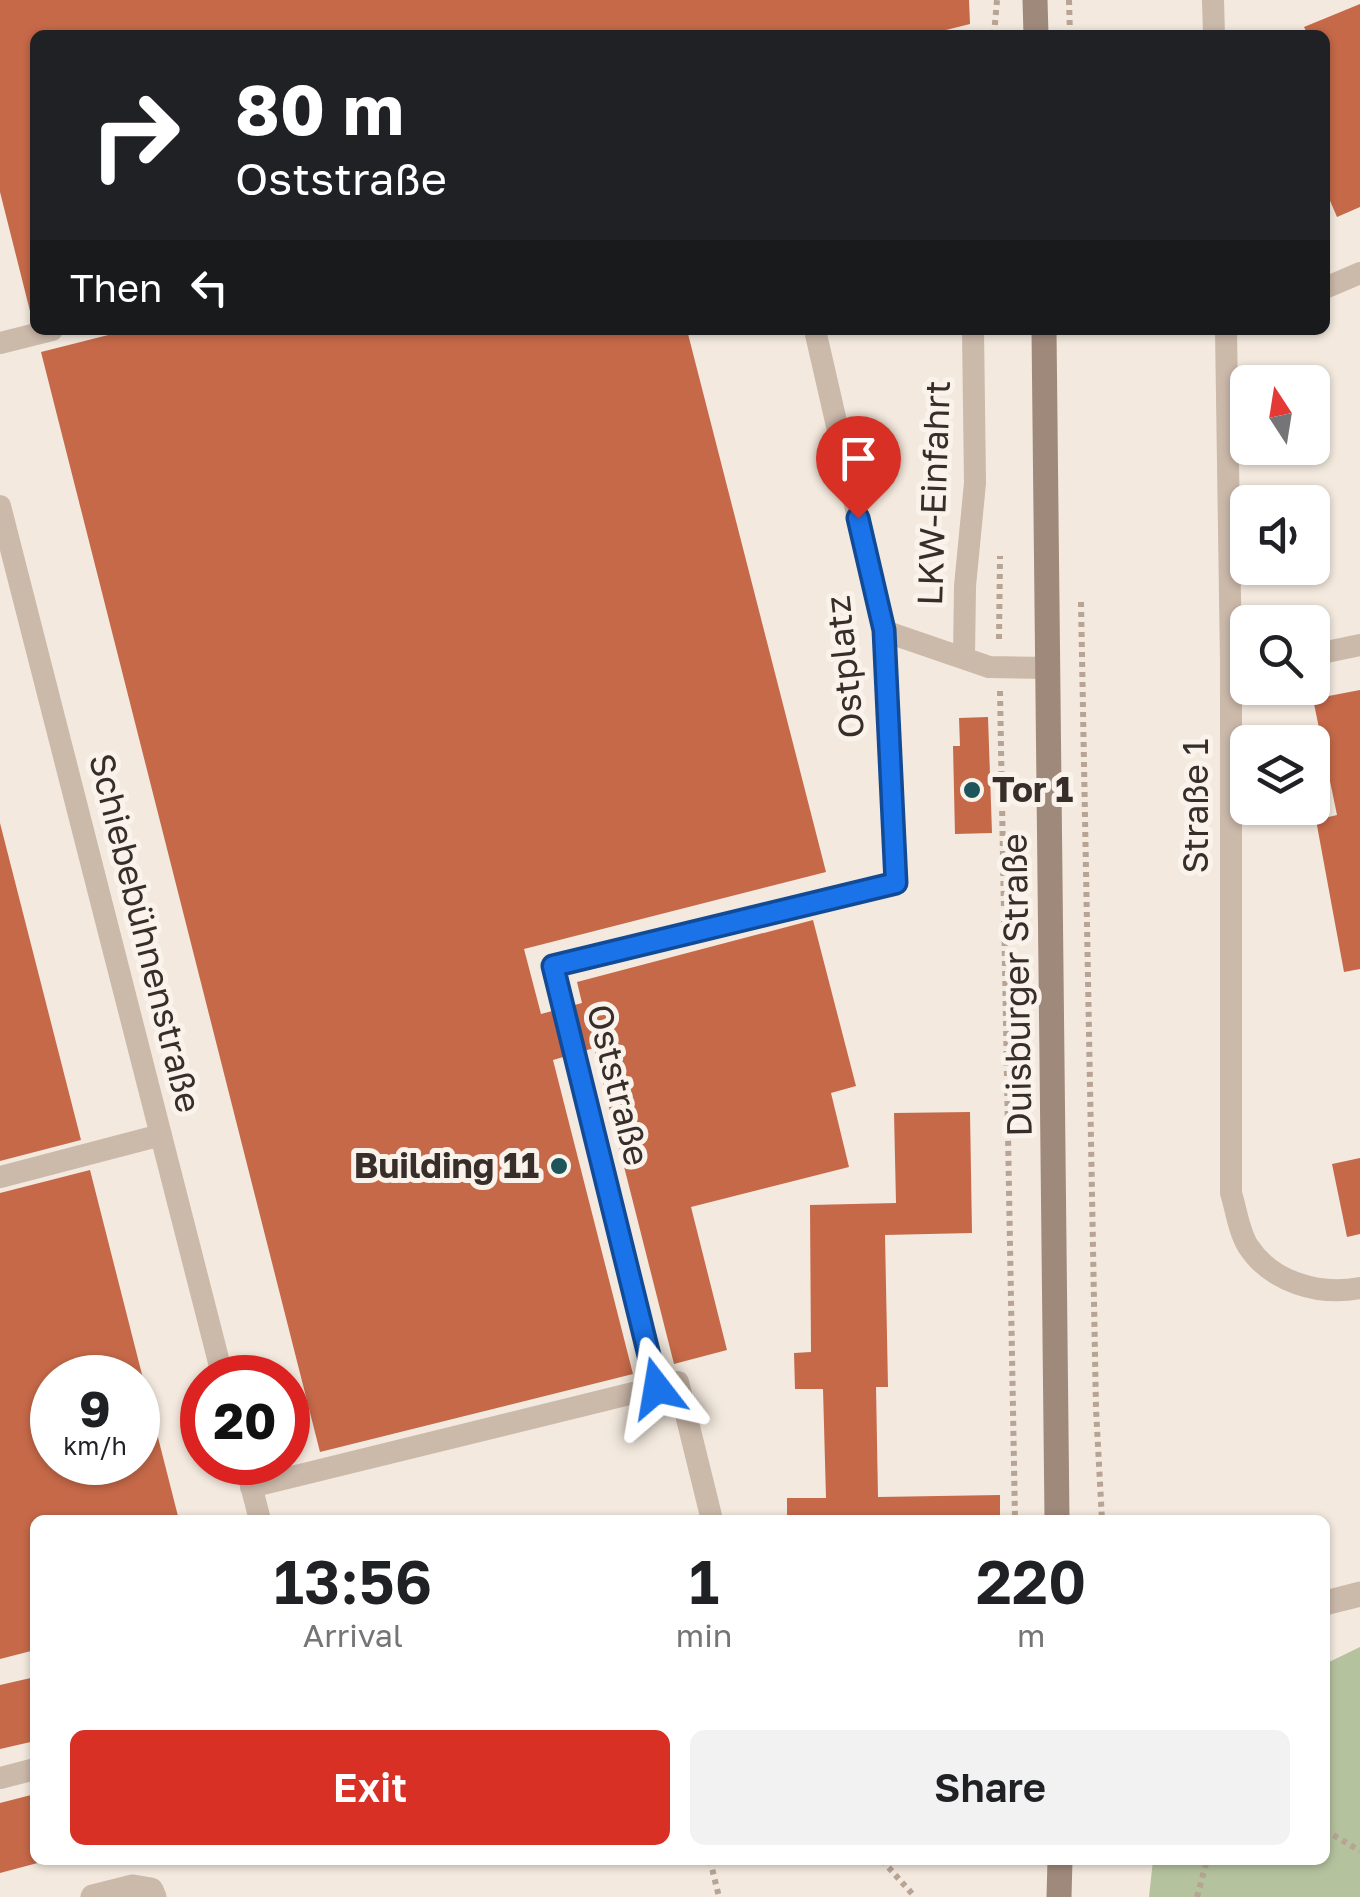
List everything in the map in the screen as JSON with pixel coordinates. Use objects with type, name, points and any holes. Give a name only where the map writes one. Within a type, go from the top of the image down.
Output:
[{"type":"main road","points":[[1035,0],[1036,30]]},
{"type":"main road","name":"Duisburger Straße","points":[[1044,335],[1058,1515]]},
{"type":"main road","points":[[1060,1865],[1060,1897]]},
{"type":"street","points":[[1330,1602],[1360,1594]]},
{"type":"street","points":[[93,1897],[133,1887],[153,1894]]},
{"type":"lane","points":[[1212,0],[1214,30]]},
{"type":"lane","points":[[1330,286],[1360,273]]},
{"type":"lane","points":[[0,343],[32,335]]},
{"type":"lane","name":"Ostplatz","points":[[816,335],[884,630],[896,883]]},
{"type":"lane","name":"LKW-Einfahrt","points":[[964,658],[964,586],[975,483],[973,335]]},
{"type":"lane","name":"Straße 1","points":[[1226,335],[1237,605]]},
{"type":"lane","name":"Schiebebühnenstraße","points":[[0,506],[217,1355]]},
{"type":"lane","points":[[884,630],[989,667],[1049,668]]},
{"type":"lane","points":[[1330,651],[1360,645]]},
{"type":"lane","name":"Straße 1","points":[[1238,705],[1231,1193],[1246,1244],[1270,1271],[1302,1286],[1360,1288]]},
{"type":"lane","name":"Oststraße","points":[[657,1388],[553,966],[896,883]]},
{"type":"lane","points":[[0,1178],[161,1134]]},
{"type":"lane","points":[[259,1515],[251,1487],[678,1382],[711,1515]]},
{"type":"lane","points":[[0,1778],[30,1770]]},
{"type":"path","points":[[994,30],[997,0]]},
{"type":"path","points":[[1069,0],[1070,30]]},
{"type":"path","points":[[1000,538],[1015,1515]]},
{"type":"path","points":[[1081,590],[1096,1409],[1102,1515]]},
{"type":"path","points":[[1330,1833],[1360,1852]]},
{"type":"path","points":[[711,1865],[719,1897]]},
{"type":"path","points":[[886,1865],[915,1897]]},
{"type":"path","points":[[1196,1897],[1206,1865]]},
{"type":"green space","points":[[1360,1647],[1360,1897],[1149,1897],[1152,1865],[1330,1865],[1330,1662]]},
{"type":"building","points":[[0,0],[969,0],[970,24],[946,30],[30,30],[30,311],[0,192]]},
{"type":"building","points":[[1360,4],[1360,207],[1337,217],[1330,201],[1330,30],[1304,27]]},
{"type":"building","points":[[108,335],[688,335],[826,872],[524,949],[541,1014],[582,1003],[577,982],[813,920],[856,1086],[831,1093],[849,1167],[691,1207],[727,1350],[674,1364],[594,1048],[553,1060],[633,1374],[320,1452],[310,1413],[310,1355],[295,1355],[41,352]]},
{"type":"building","points":[[1360,690],[1360,969],[1344,972],[1317,825],[1330,825],[1330,817],[1337,815],[1330,781],[1330,725],[1318,725],[1314,705],[1330,705],[1330,696]]},
{"type":"building","name":"Tor 1","points":[[988,717],[992,833],[955,834],[953,746],[960,746],[959,718]]},
{"type":"building","points":[[0,823],[81,1140],[0,1161]]},
{"type":"building","points":[[970,1112],[972,1233],[885,1235],[888,1387],[876,1387],[878,1497],[1000,1495],[1000,1515],[787,1515],[787,1498],[826,1498],[823,1389],[795,1389],[794,1353],[811,1352],[810,1205],[896,1203],[894,1113]]},
{"type":"building","points":[[1360,1158],[1360,1234],[1347,1237],[1332,1164]]},
{"type":"building","points":[[90,1170],[137,1355],[30,1355],[30,1485],[160,1485],[160,1445],[178,1515],[30,1515],[30,1651],[0,1659],[0,1193]]},
{"type":"building","points":[[30,1678],[30,1742],[0,1749],[0,1685]]},
{"type":"building","points":[[30,1795],[30,1865],[0,1873],[0,1803]]},
{"type":"place","name":"Tor 1","points":[[972,790]]},
{"type":"place","name":"Building 11","points":[[559,1166]]},
{"type":"route","points":[[657,1388],[553,966],[896,883],[884,630],[858,518]]}]
